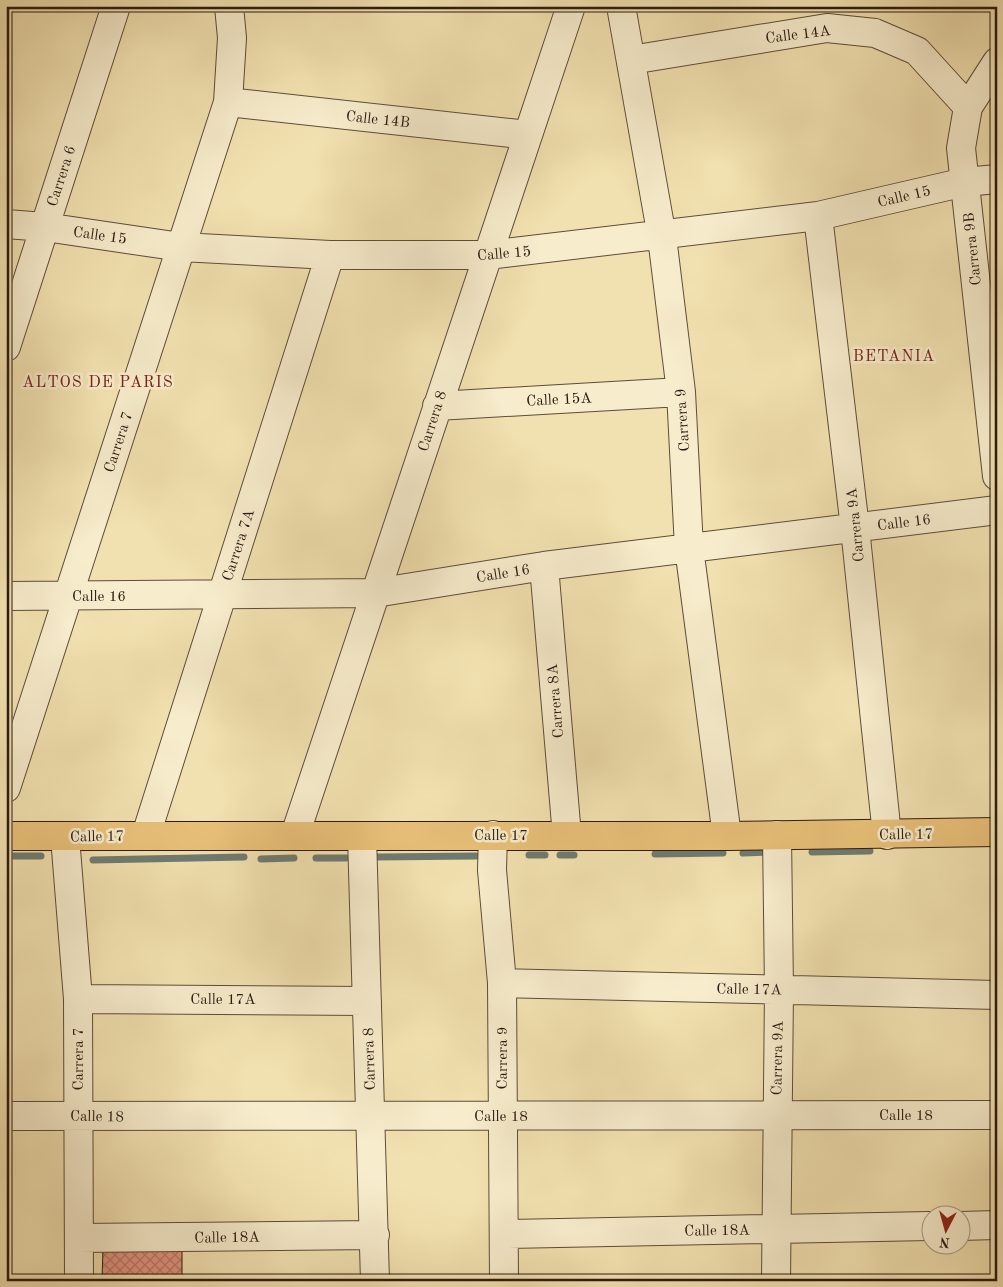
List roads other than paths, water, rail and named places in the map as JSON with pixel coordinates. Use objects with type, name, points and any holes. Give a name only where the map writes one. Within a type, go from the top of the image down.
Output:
[{"type":"main road","name":"Calle 17","points":[[6,836],[295,835],[363,851],[492,851],[567,836],[727,836],[778,846],[887,835],[997,832]]},
{"type":"street","name":"Carrera 6","points":[[6,347],[116,6]]},
{"type":"street","name":"Carrera 7","points":[[6,788],[228,102],[232,38],[229,6]]},
{"type":"street","name":"Carrera 9","points":[[621,6],[662,236],[681,392],[689,548],[727,836]]},
{"type":"street","name":"Carrera 8","points":[[295,835],[569,7]]},
{"type":"street","name":"Calle 14A","points":[[631,60],[827,28],[875,33],[917,51],[968,107]]},
{"type":"street","name":"Carrera 9B","points":[[997,62],[968,107],[960,148],[997,476]]},
{"type":"street","name":"Calle 14B","points":[[228,102],[528,135]]},
{"type":"street","name":"Calle 15","points":[[6,224],[45,227],[181,247],[330,255],[488,256],[818,216],[965,182],[997,178]]},
{"type":"street","name":"Carrera 9A","points":[[818,216],[855,528],[887,835]]},
{"type":"street","name":"Carrera 7A","points":[[146,835],[330,255]]},
{"type":"street","name":"Calle 15A","points":[[437,406],[681,392]]},
{"type":"street","name":"Calle 16","points":[[6,596],[375,593],[544,566],[997,510]]},
{"type":"street","name":"Carrera 8A","points":[[544,566],[567,836]]},
{"type":"street","name":"Carrera 7","points":[[65,837],[78,999],[79,1281]]},
{"type":"street","name":"Carrera 9A","points":[[776,1281],[776,1115],[779,990],[778,846]]},
{"type":"street","name":"Carrera 8","points":[[363,851],[375,1281]]},
{"type":"street","name":"Carrera 9","points":[[492,851],[502,983],[504,1281]]},
{"type":"street","name":"Calle 17A","points":[[502,983],[997,995]]},
{"type":"street","name":"Calle 17A","points":[[78,999],[367,1000]]},
{"type":"street","name":"Calle 18","points":[[6,1116],[997,1115]]},
{"type":"street","points":[[970,1226],[997,1225]]},
{"type":"street","name":"Calle 18A","points":[[504,1234],[920,1226]]},
{"type":"street","name":"Calle 18A","points":[[79,1238],[374,1235]]},
{"type":"waterway","points":[[812,852],[870,851]]},
{"type":"waterway","points":[[743,853],[769,852]]},
{"type":"waterway","points":[[655,854],[723,853]]},
{"type":"waterway","points":[[529,855],[545,855]]},
{"type":"waterway","points":[[560,855],[574,855]]},
{"type":"waterway","points":[[6,856],[41,856]]},
{"type":"waterway","points":[[377,857],[476,856]]},
{"type":"waterway","points":[[93,860],[244,857]]},
{"type":"waterway","points":[[261,859],[294,858]]},
{"type":"waterway","points":[[316,858],[346,858]]},
{"type":"district","name":"BETANIA","points":[[894,355]]},
{"type":"district","name":"ALTOS DE PARIS","points":[[98,381]]}]
